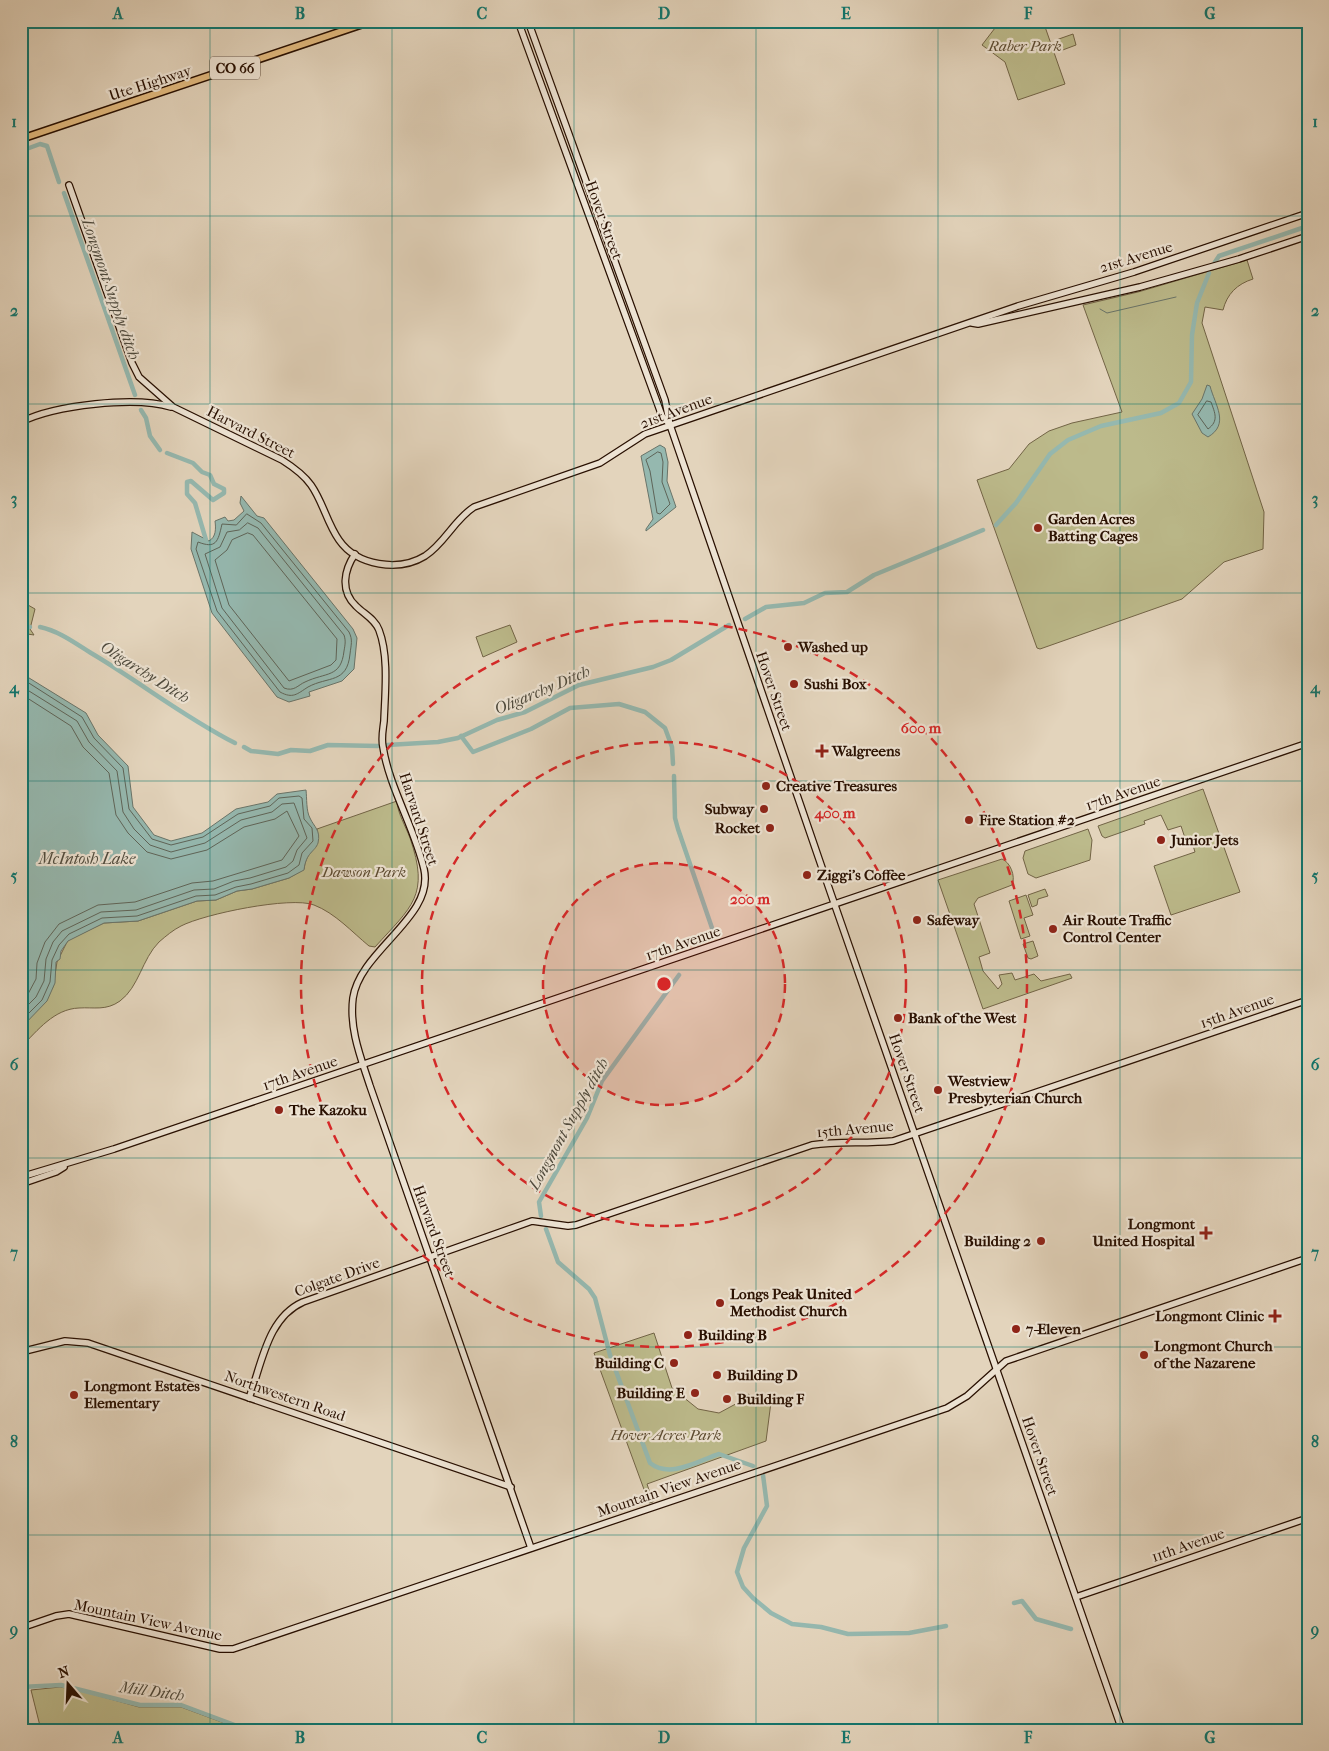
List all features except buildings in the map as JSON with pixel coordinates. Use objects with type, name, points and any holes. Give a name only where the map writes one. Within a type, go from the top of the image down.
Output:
[{"type":"main road","name":"Ute Highway","points":[[21,139],[372,21]]},
{"type":"street","name":"Hover Street","points":[[518,21],[662,416],[670,425]]},
{"type":"street","name":"Hover Street","points":[[528,21],[662,391],[669,412],[670,425],[834,904],[1122,1730]]},
{"type":"street","points":[[1304,21],[1308,30]]},
{"type":"street","name":"Harvard Street","points":[[69,185],[132,363],[140,377],[173,408],[282,460],[294,468],[310,483],[340,542],[355,554],[346,573],[346,588],[352,602],[372,619],[379,629],[384,655],[383,749],[420,856],[425,880],[415,909],[366,966],[355,989],[352,1027],[363,1065],[531,1548]]},
{"type":"street","name":"21st Avenue","points":[[355,554],[382,564],[404,564],[415,561],[434,549],[458,520],[474,507],[600,463],[637,438],[670,425],[1061,292],[1156,265],[1308,213]]},
{"type":"street","name":"21st Avenue","points":[[972,323],[978,324],[1140,287],[1239,259],[1308,236]]},
{"type":"street","points":[[21,422],[56,410],[101,405],[140,402],[173,408]]},
{"type":"street","name":"17th Avenue","points":[[21,1177],[54,1166],[66,1165],[363,1065],[1308,743]]},
{"type":"street","name":"15th Avenue","points":[[431,1256],[532,1221],[568,1226],[589,1221],[812,1145],[835,1142],[865,1144],[893,1141],[1308,1000]]},
{"type":"street","name":"17th Avenue","points":[[21,1184],[56,1172],[66,1165]]},
{"type":"street","name":"Colgate Drive","points":[[249,1398],[271,1334],[290,1309],[303,1302],[431,1256]]},
{"type":"street","name":"Mountain View Avenue","points":[[21,1628],[56,1616],[69,1614],[230,1650],[947,1408],[967,1396],[996,1367],[1006,1361],[1308,1258]]},
{"type":"street","name":"Northwestern Road","points":[[21,1352],[54,1342],[77,1341],[511,1487]]},
{"type":"street","name":"11th Avenue","points":[[1076,1597],[1308,1518]]},
{"type":"green space","name":"Raber Park","points":[[992,21],[1043,21],[1065,84],[1018,100],[1005,62],[982,45],[995,28]]},
{"type":"green space","points":[[1073,34],[1076,45],[1060,51],[1056,40]]},
{"type":"green space","points":[[1247,260],[1253,279],[1242,284],[1230,294],[1223,310],[1205,307],[1202,323],[1264,512],[1263,549],[1224,562],[1182,599],[1040,649],[1037,648],[977,480],[1009,469],[1029,444],[1049,431],[1072,423],[1122,412],[1083,305],[1138,292]]},
{"type":"green space","points":[[21,601],[35,609],[30,629],[34,635],[21,633]]},
{"type":"green space","points":[[510,625],[517,642],[483,657],[476,637]]},
{"type":"green space","points":[[1203,789],[1240,892],[1171,915],[1154,866],[1195,852],[1191,839],[1186,841],[1181,826],[1168,830],[1161,815],[1144,821],[1145,824],[1105,838],[1102,836],[1098,826]]},
{"type":"green space","name":"Dawson Park","points":[[397,801],[398,810],[416,858],[417,887],[414,899],[408,910],[375,947],[369,946],[343,923],[322,908],[314,905],[287,903],[208,916],[181,926],[159,942],[148,956],[132,988],[120,1001],[100,1008],[79,1008],[62,1012],[40,1027],[21,1047],[21,1028],[53,987],[57,962],[68,940],[104,923],[138,921],[197,901],[216,900],[237,891],[252,889],[289,878],[304,869],[316,840],[317,829]]},
{"type":"green space","points":[[1088,829],[1092,840],[1090,860],[1036,878],[1028,874],[1023,858],[1025,851]]},
{"type":"green space","points":[[1002,859],[1012,870],[1012,885],[978,898],[974,904],[990,953],[979,957],[983,971],[998,989],[1002,984],[999,975],[1012,973],[1015,980],[1034,974],[1041,981],[1070,974],[1072,978],[983,1009],[938,880]]},
{"type":"green space","points":[[1045,889],[1048,896],[1038,899],[1037,905],[1032,907],[1028,895]]},
{"type":"green space","points":[[1026,895],[1033,915],[1024,918],[1030,936],[1021,939],[1009,901]]},
{"type":"green space","points":[[1033,941],[1038,956],[1031,959],[1028,958],[1023,944]]},
{"type":"green space","name":"Hover Acres Park","points":[[654,1333],[672,1388],[698,1409],[719,1413],[743,1400],[748,1394],[758,1400],[771,1402],[766,1441],[647,1484],[653,1502],[649,1503],[594,1353]]},
{"type":"green space","points":[[60,1687],[78,1690],[139,1707],[181,1707],[243,1730],[41,1730],[31,1690]]},
{"type":"water","points":[[1207,385],[1210,386],[1220,420],[1215,432],[1208,437],[1202,433],[1192,414],[1202,399]]},
{"type":"water","points":[[660,445],[665,448],[668,462],[667,481],[676,507],[646,531],[653,519],[641,456]]},
{"type":"water","points":[[241,496],[257,516],[264,518],[353,629],[357,638],[354,669],[342,681],[309,692],[310,696],[289,702],[277,697],[212,613],[191,549],[192,532],[209,541],[215,532],[215,521],[225,517],[228,521],[234,520],[244,511],[240,503]]},
{"type":"water","name":"McIntosh Lake","points":[[21,673],[86,713],[98,735],[128,766],[133,807],[154,835],[171,841],[202,833],[236,809],[268,802],[277,794],[306,790],[308,812],[318,832],[319,839],[317,846],[307,859],[304,870],[289,878],[252,889],[237,891],[216,900],[197,901],[138,921],[104,923],[68,941],[61,951],[60,959],[56,962],[55,983],[47,1001],[21,1028]]},
{"type":"waterway","name":"Longmont Supply ditch","points":[[21,151],[40,144],[47,146],[59,182]]},
{"type":"waterway","name":"Longmont Supply ditch","points":[[64,193],[135,395]]},
{"type":"waterway","name":"Oligarchy Ditch","points":[[1215,262],[1219,256],[1308,226]]},
{"type":"waterway","name":"Oligarchy Ditch","points":[[996,525],[1016,503],[1050,454],[1068,440],[1101,426],[1161,413],[1179,403],[1191,382],[1192,335],[1197,303],[1209,273]]},
{"type":"waterway","name":"Oligarchy Ditch","points":[[1100,309],[1107,313],[1176,297]]},
{"type":"waterway","name":"Longmont Supply ditch","points":[[141,410],[146,418],[150,436],[160,450]]},
{"type":"waterway","name":"Longmont Supply ditch","points":[[167,453],[193,463],[202,472],[210,475],[214,484],[224,489],[224,493],[213,500],[191,481],[187,482],[187,494],[195,503],[206,540]]},
{"type":"waterway","name":"Oligarchy Ditch","points":[[745,619],[766,607],[804,603],[825,593],[847,592],[874,575],[983,530]]},
{"type":"waterway","name":"Oligarchy Ditch","points":[[387,745],[438,742],[458,738],[497,720],[525,712],[579,685],[653,667],[671,660],[729,625]]},
{"type":"waterway","name":"Oligarchy Ditch","points":[[21,626],[30,627]]},
{"type":"waterway","name":"Oligarchy Ditch","points":[[40,627],[54,631],[73,641],[198,722],[235,743]]},
{"type":"waterway","name":"Longmont Supply ditch","points":[[461,736],[473,752],[531,729],[570,708],[619,704],[645,712],[665,728],[672,747],[673,764]]},
{"type":"waterway","name":"Oligarchy Ditch","points":[[244,747],[251,751],[278,754],[291,750],[310,751],[328,745],[378,746]]},
{"type":"waterway","name":"Longmont Supply ditch","points":[[674,776],[675,818],[712,928]]},
{"type":"waterway","name":"Longmont Supply ditch","points":[[541,1216],[539,1202],[587,1118],[602,1081],[679,975]]},
{"type":"waterway","name":"Longmont Supply ditch","points":[[546,1229],[558,1262],[589,1289],[595,1298],[610,1355],[650,1463],[666,1469],[675,1469],[719,1454],[753,1466]]},
{"type":"waterway","name":"Longmont Supply ditch","points":[[763,1475],[767,1506],[744,1548],[737,1572],[743,1587],[771,1613],[792,1624],[821,1627],[848,1634],[909,1633],[946,1626]]},
{"type":"waterway","name":"Longmont Supply ditch","points":[[1014,1603],[1022,1601],[1036,1619],[1071,1629]]},
{"type":"waterway","name":"Mill Ditch","points":[[21,1687],[61,1685],[140,1705],[181,1705],[248,1730]]},
{"type":"place","name":"Garden Acres Batting Cages","points":[[1038,528]]},
{"type":"place","name":"Washed up","points":[[788,647]]},
{"type":"place","name":"Sushi Box","points":[[794,684]]},
{"type":"place","name":"Walgreens","points":[[822,751]]},
{"type":"place","name":"Creative Treasures","points":[[766,786]]},
{"type":"place","name":"Subway","points":[[764,809]]},
{"type":"place","name":"Fire Station #2","points":[[969,820]]},
{"type":"place","name":"Rocket","points":[[770,828]]},
{"type":"place","name":"Junior Jets","points":[[1161,840]]},
{"type":"place","name":"Ziggi's Coffee","points":[[807,875]]},
{"type":"place","name":"Safeway","points":[[917,920]]},
{"type":"place","name":"Air Route Traffic Control Center","points":[[1053,929]]},
{"type":"place","name":"Bank of the West","points":[[898,1018]]},
{"type":"place","name":"Westview Presbyterian Church","points":[[938,1090]]},
{"type":"place","name":"The Kazoku","points":[[279,1110]]},
{"type":"place","name":"Longmont United Hospital","points":[[1206,1233]]},
{"type":"place","name":"Building 2","points":[[1041,1241]]},
{"type":"place","name":"Longs Peak United Methodist Church","points":[[720,1303]]},
{"type":"place","name":"Longmont Clinic","points":[[1275,1316]]},
{"type":"place","name":"7-Eleven","points":[[1016,1329]]},
{"type":"place","name":"Building B","points":[[688,1335]]},
{"type":"place","name":"Longmont Church of the Nazarene","points":[[1144,1355]]},
{"type":"place","name":"Building C","points":[[674,1363]]},
{"type":"place","name":"Building D","points":[[717,1375]]},
{"type":"place","name":"Building E","points":[[695,1393]]},
{"type":"place","name":"Longmont Estates Elementary","points":[[74,1395]]},
{"type":"place","name":"Building F","points":[[727,1399]]}]
